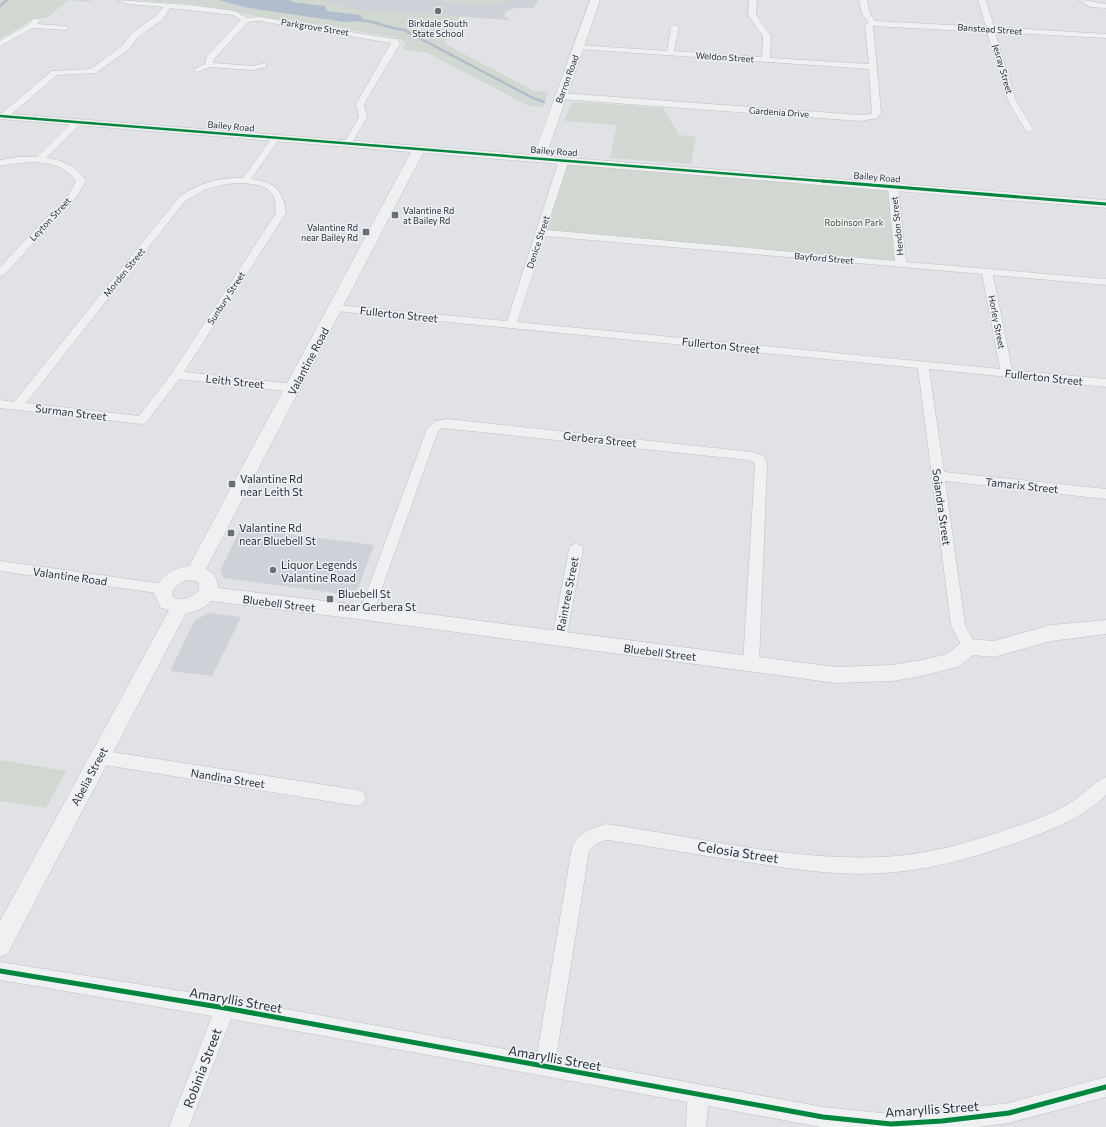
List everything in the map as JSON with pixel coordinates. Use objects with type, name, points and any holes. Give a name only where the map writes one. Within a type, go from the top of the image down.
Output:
[{"type":"street","name":"Parkgrove Street","points":[[121,0],[126,2],[168,6],[189,6],[235,13],[246,20],[260,19],[394,41],[396,44],[360,104],[363,117],[348,143]]},
{"type":"street","name":"Barron Road","points":[[539,158],[595,0]]},
{"type":"street","points":[[754,0],[752,15],[767,36],[766,60]]},
{"type":"street","points":[[862,0],[866,14],[873,23]]},
{"type":"street","name":"Jesray Street","points":[[982,0],[1012,100],[1029,129]]},
{"type":"street","points":[[1083,0],[1093,4],[1106,6]]},
{"type":"street","points":[[2,116],[55,73],[93,71],[126,46],[134,35],[160,17],[168,6]]},
{"type":"street","points":[[209,65],[210,58],[246,20]]},
{"type":"street","points":[[0,44],[34,23],[65,28]]},
{"type":"street","name":"Banstead Street","points":[[873,23],[1104,36]]},
{"type":"street","name":"Gardenia Drive","points":[[561,96],[865,118],[875,116],[877,112],[869,25],[873,23]]},
{"type":"street","points":[[670,53],[675,27]]},
{"type":"street","points":[[1104,36],[1106,46]]},
{"type":"street","name":"Weldon Street","points":[[579,47],[872,67]]},
{"type":"street","points":[[197,70],[209,65],[254,70],[263,65]]},
{"type":"street","name":"Bailey Road","points":[[2,116],[1106,204]]},
{"type":"street","points":[[0,163],[14,160],[40,159],[77,122]]},
{"type":"street","points":[[250,181],[276,138]]},
{"type":"street","name":"Valantine Road","points":[[195,573],[419,149]]},
{"type":"street","name":"Leyton Street","points":[[0,272],[74,194],[81,180],[72,169],[40,159]]},
{"type":"street","name":"Denice Street","points":[[511,325],[564,160]]},
{"type":"street","name":"Morden Street","points":[[17,406],[182,199],[195,190],[221,181],[250,181]]},
{"type":"street","name":"Sunbury Street","points":[[142,420],[176,375],[281,213],[277,194],[269,187],[250,181]]},
{"type":"street","name":"Hendon Street","points":[[893,187],[901,264]]},
{"type":"street","name":"Bayford Street","points":[[541,233],[1106,282]]},
{"type":"street","name":"Horley Street","points":[[987,272],[1007,373]]},
{"type":"street","name":"Fullerton Street","points":[[336,308],[1106,383]]},
{"type":"street","name":"Soiandra Street","points":[[923,365],[958,625],[969,647]]},
{"type":"street","name":"Leith Street","points":[[176,375],[294,388]]},
{"type":"street","name":"Surman Street","points":[[0,404],[142,420]]},
{"type":"street","name":"Gerbera Street","points":[[366,613],[433,429],[439,424],[447,423],[752,456],[760,460],[761,465],[751,664]]},
{"type":"street","name":"Tamarix Street","points":[[938,476],[1106,494]]},
{"type":"street","name":"Raintree Street","points":[[559,638],[576,549]]},
{"type":"street","name":"Valantine Road","points":[[0,566],[164,589]]},
{"type":"street","points":[[195,573],[202,574],[210,582],[208,594],[196,604],[180,607],[168,603],[163,594],[164,589],[168,583],[180,575],[195,573]]},
{"type":"street","name":"Bluebell Street","points":[[208,594],[366,613],[836,675],[892,673],[922,668],[953,660],[969,647]]},
{"type":"street","name":"Abelia Street","points":[[0,945],[180,607]]},
{"type":"street","points":[[969,647],[994,649],[1051,633],[1106,627]]},
{"type":"street","name":"Nandina Street","points":[[99,757],[358,798]]},
{"type":"street","name":"Celosia Street","points":[[545,1066],[581,847],[592,836],[607,832],[805,863],[849,866],[884,864],[922,859],[966,850],[1030,831],[1066,815],[1094,797],[1106,784]]},
{"type":"street","name":"Amaryllis Street","points":[[0,971],[225,1008],[823,1117],[891,1124],[942,1121],[1009,1113],[1106,1087]]},
{"type":"street","name":"Robinia Street","points":[[180,1127],[225,1008]]},
{"type":"street","points":[[696,1127],[698,1094]]},
{"type":"shaded area","name":"Birkdale South State School","points":[[320,0],[538,0],[534,8],[515,8],[506,12],[504,16],[509,20],[350,9]]},
{"type":"shaded area","points":[[241,528],[374,545],[359,586],[355,591],[342,594],[224,578],[220,571]]},
{"type":"shaded area","points":[[209,613],[241,617],[212,676],[170,671],[195,620]]},
{"type":"green space","points":[[0,0],[69,0],[46,18],[35,18],[0,39]]},
{"type":"green space","points":[[69,0],[93,0],[87,2]]},
{"type":"green space","points":[[131,0],[320,0],[350,9],[460,16],[445,44],[534,91],[548,92],[543,107],[529,106],[426,52],[403,50],[405,43],[400,39],[392,37],[336,27],[335,30],[192,4]]},
{"type":"green space","points":[[427,0],[508,0],[505,5],[476,5]]},
{"type":"green space","points":[[580,102],[663,108],[679,135],[696,137],[691,164],[610,158],[617,125],[564,121],[571,103]]},
{"type":"green space","name":"Robinson Park","points":[[564,160],[893,187],[901,264],[541,233]]},
{"type":"green space","points":[[0,760],[66,771],[46,808],[0,801]]},
{"type":"water","points":[[218,0],[290,0],[292,2],[325,6],[327,11],[360,15],[364,21],[344,22],[249,8]]},
{"type":"waterway","points":[[0,6],[7,0]]},
{"type":"waterway","points":[[359,20],[404,30],[533,98],[544,102]]},
{"type":"cycle path","points":[[0,116],[1106,204]]},
{"type":"cycle path","points":[[0,971],[225,1008],[823,1117],[891,1124],[942,1121],[1009,1113],[1106,1087]]},
{"type":"place","name":"Birkdale South State School","points":[[438,11]]},
{"type":"place","name":"Valantine Rd at Bailey Rd","points":[[395,215]]},
{"type":"place","name":"Valantine Rd near Bailey Rd","points":[[366,232]]},
{"type":"place","name":"Valantine Rd near Leith St","points":[[232,484]]},
{"type":"place","name":"Valantine Rd near Bluebell St","points":[[231,533]]},
{"type":"place","name":"Liquor Legends Valantine Road","points":[[273,570]]},
{"type":"place","name":"Bluebell St near Gerbera St","points":[[330,599]]}]
